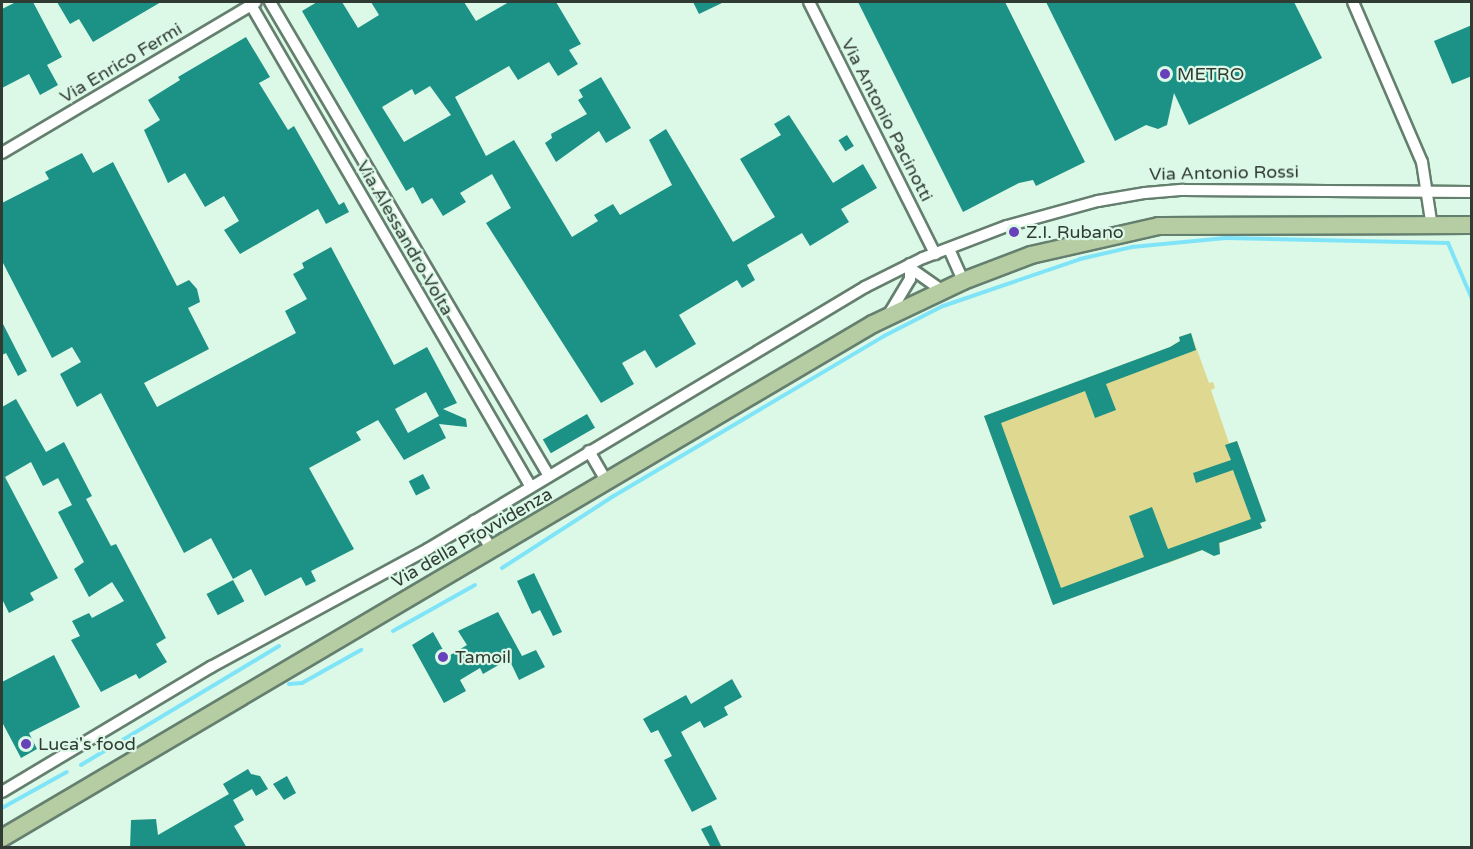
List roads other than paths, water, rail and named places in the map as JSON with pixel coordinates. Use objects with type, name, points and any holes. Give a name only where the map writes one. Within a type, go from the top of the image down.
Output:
[{"type":"main road","points":[[963,281],[1031,255],[1159,226],[1432,227],[1472,225]]},
{"type":"main road","name":"Via della Provvidenza","points":[[6,840],[886,318],[963,281]]},
{"type":"street","name":"Via Alessandro Volta","points":[[270,2],[549,476]]},
{"type":"street","name":"Via Antonio Pacinotti","points":[[809,2],[935,254]]},
{"type":"street","points":[[1353,2],[1422,162],[1432,227]]},
{"type":"street","name":"Via Alessandro Volta","points":[[254,3],[531,487]]},
{"type":"street","name":"Via Enrico Fermi","points":[[2,153],[254,3]]},
{"type":"street","name":"Via Antonio Rossi","points":[[949,249],[1063,211],[1145,193],[1237,190],[1428,194],[1472,192]]},
{"type":"street","points":[[886,318],[912,267],[935,254],[949,249],[963,281]]},
{"type":"street","name":"Via della Provvidenza","points":[[3,787],[474,521],[589,451],[912,267]]},
{"type":"street","points":[[912,267],[942,290]]},
{"type":"street","points":[[589,451],[607,482]]},
{"type":"street","points":[[474,521],[492,550]]},
{"type":"waterway","points":[[502,568],[612,497],[884,336],[943,306],[1080,259],[1132,247],[1226,238],[1448,243],[1472,299]]},
{"type":"waterway","points":[[393,631],[475,585]]},
{"type":"waterway","points":[[81,765],[279,646]]},
{"type":"waterway","points":[[289,684],[302,683],[361,650]]},
{"type":"waterway","points":[[2,808],[67,772]]},
{"type":"place","name":"METRO","points":[[1165,74]]},
{"type":"place","name":"Z.I. Rubano","points":[[1014,232]]},
{"type":"place","name":"Tamoil","points":[[443,657]]},
{"type":"place","name":"Luca's food","points":[[26,744]]}]
